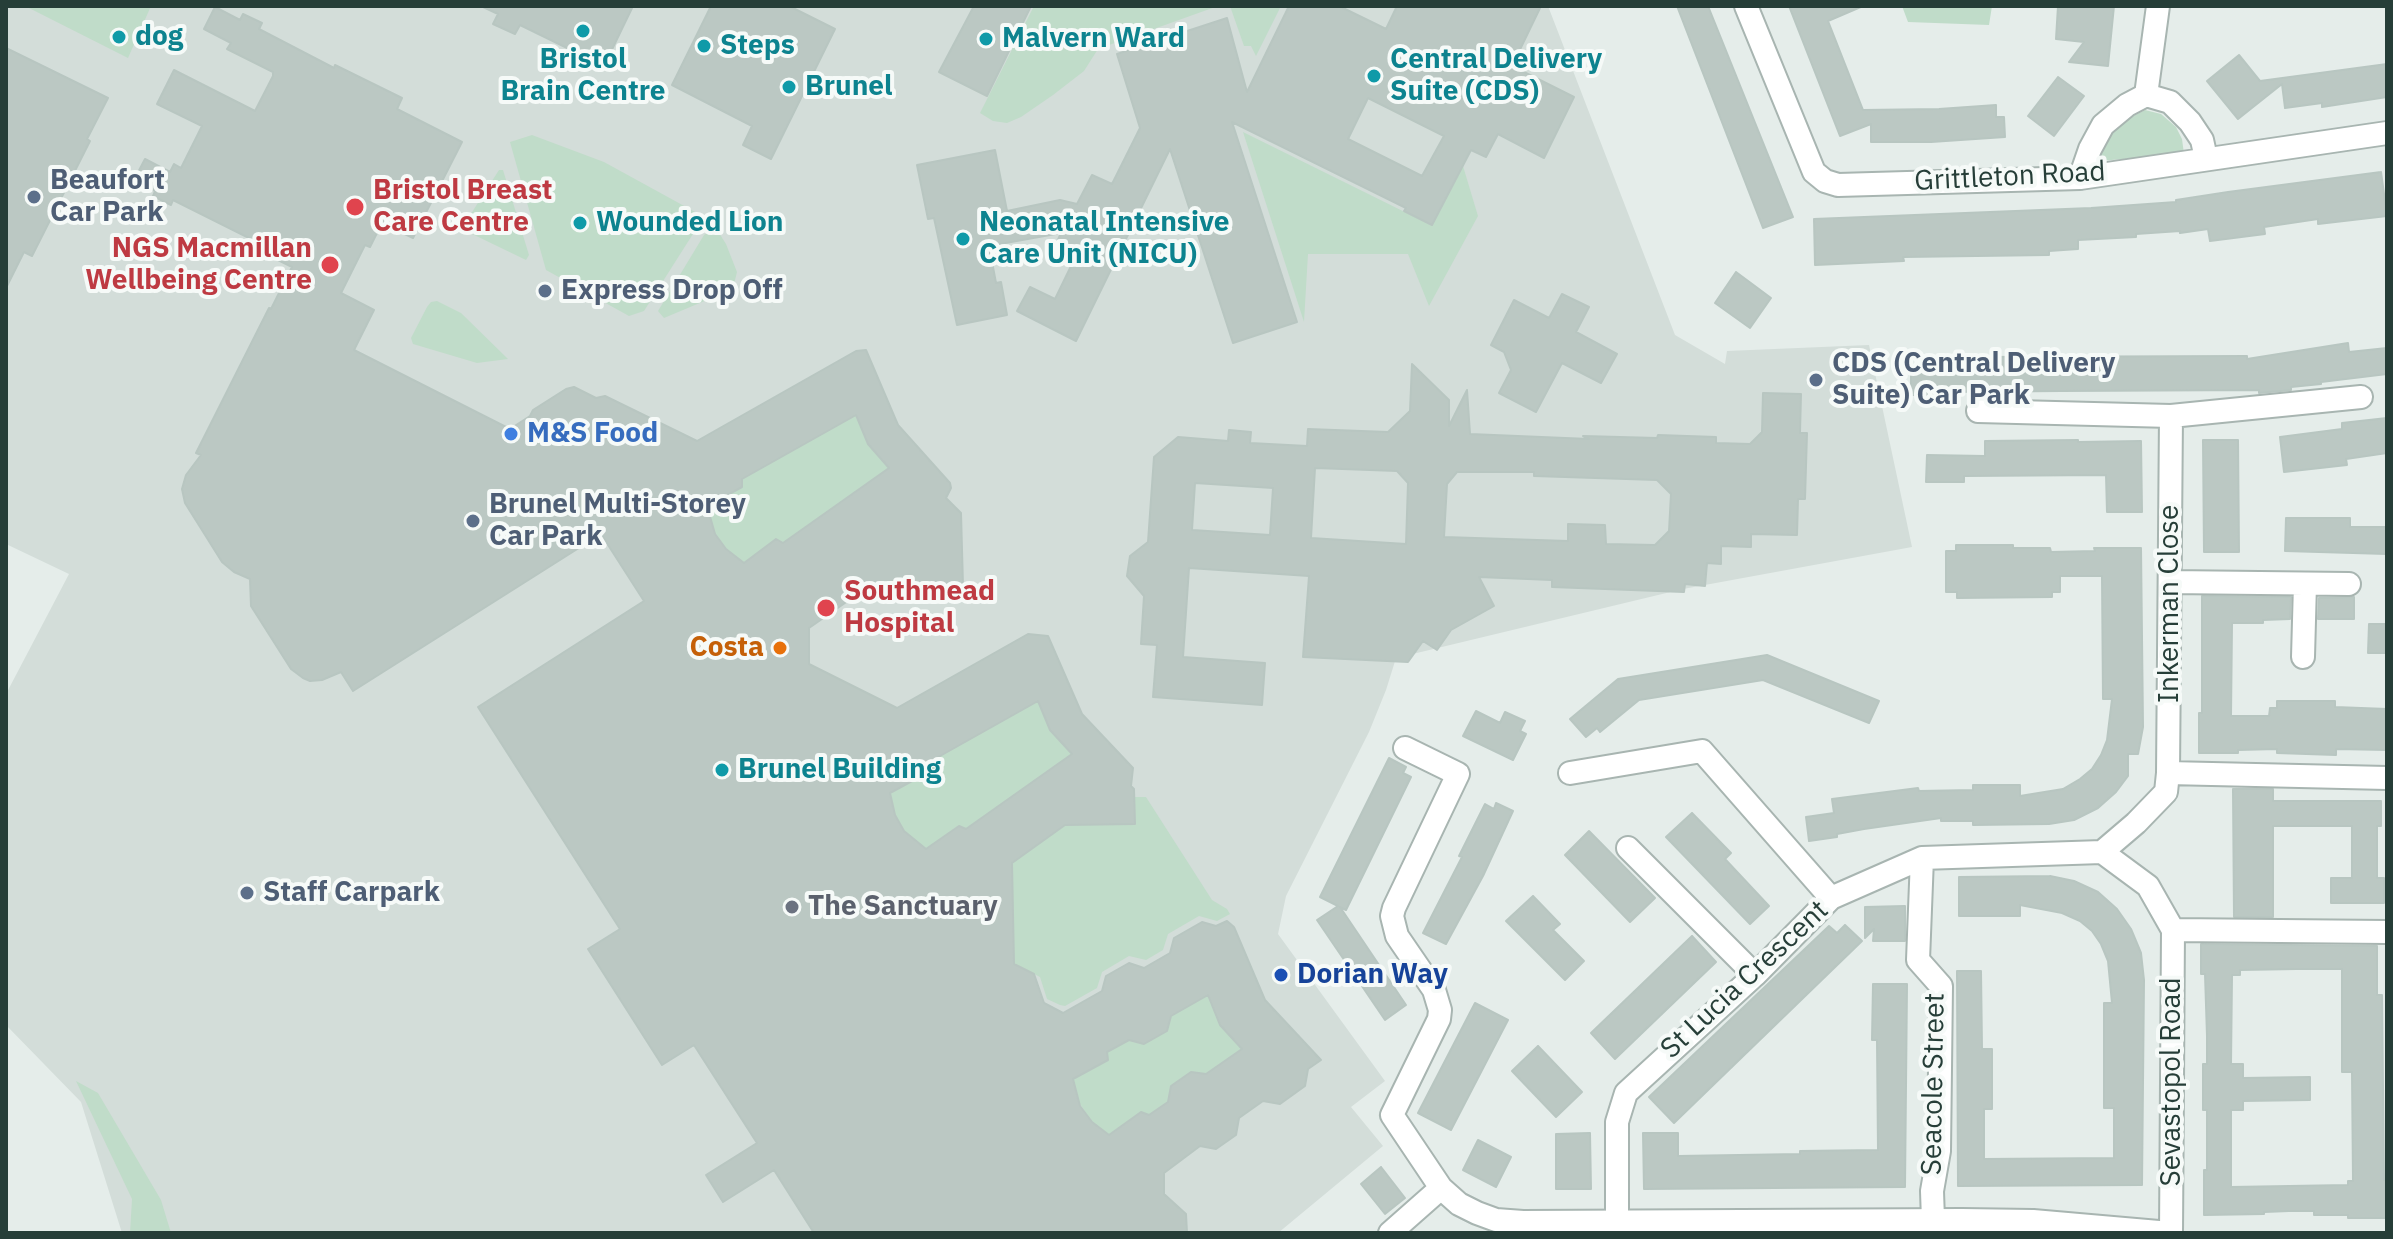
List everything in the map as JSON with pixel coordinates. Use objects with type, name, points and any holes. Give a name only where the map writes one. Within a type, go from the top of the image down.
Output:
[{"type":"street","name":"Grittleton Road","points":[[1746,6],[1814,172],[1825,181],[1838,185],[2080,178],[2387,133]]},
{"type":"street","points":[[2146,95],[2158,6]]},
{"type":"street","points":[[2080,178],[2103,125],[2127,105],[2146,95],[2170,102],[2190,122],[2202,140],[2206,158]]},
{"type":"street","points":[[1978,411],[2171,416],[2361,397]]},
{"type":"street","name":"Inkerman Close","points":[[2167,782],[2171,416]]},
{"type":"street","points":[[2170,582],[2349,584]]},
{"type":"street","points":[[2303,657],[2305,584]]},
{"type":"street","points":[[1405,748],[1458,774],[1392,916],[1397,936],[1434,990],[1440,1010],[1439,1019],[1392,1115],[1441,1188],[1459,1204],[1496,1220],[1523,1222],[2033,1221],[2170,1233]]},
{"type":"street","points":[[1570,773],[1702,751],[1831,898]]},
{"type":"street","points":[[2102,852],[2136,823],[2167,782],[2387,778]]},
{"type":"street","points":[[1628,848],[1755,975]]},
{"type":"street","name":"St Lucia Crescent","points":[[1617,1222],[1617,1122],[1626,1093],[1755,975],[1831,898],[1922,858],[2102,852]]},
{"type":"street","name":"Sevastopol Road","points":[[2102,852],[2148,886],[2173,930],[2170,1233]]},
{"type":"street","name":"Seacole Street","points":[[1922,858],[1918,960],[1941,986],[1939,1151],[1932,1191],[1933,1220]]},
{"type":"street","points":[[2173,930],[2387,932]]},
{"type":"street","points":[[1390,1233],[1441,1188]]},
{"type":"shaded area","name":"Southmead Hospital","points":[[6,6],[1548,6],[1675,335],[1725,364],[1727,351],[1869,345],[1912,547],[1683,589],[1396,658],[1369,732],[1286,896],[1278,934],[1385,1081],[1351,1107],[1383,1146],[1278,1233],[122,1233],[81,1102],[6,1025],[6,694],[69,574],[6,544]]},
{"type":"green space","points":[[25,6],[151,6],[128,58]]},
{"type":"green space","points":[[1034,6],[1218,6],[1098,49],[1084,71],[1021,117],[1007,123],[993,121],[980,113]]},
{"type":"green space","points":[[1230,6],[1281,6],[1256,56],[1251,46],[1244,46]]},
{"type":"green space","points":[[1902,6],[1992,6],[1989,25],[1908,22]]},
{"type":"green space","points":[[2145,110],[2161,114],[2176,127],[2184,154],[2099,161],[2099,146],[2118,124]]},
{"type":"green space","points":[[1243,132],[1431,225],[1463,166],[1478,216],[1429,306],[1408,254],[1308,254],[1304,322]]},
{"type":"green space","points":[[532,135],[604,162],[697,213],[698,226],[644,311],[629,316],[546,270],[510,142]]},
{"type":"green space","points":[[499,170],[503,170],[529,255],[526,260],[468,232],[466,227],[467,220]]},
{"type":"green space","points":[[712,230],[719,233],[726,244],[737,272],[734,284],[726,292],[664,318],[658,311],[704,235]]},
{"type":"green space","points":[[437,301],[461,313],[508,359],[477,363],[413,344],[411,338],[427,307]]},
{"type":"green space","points":[[856,415],[868,444],[889,468],[783,543],[776,539],[744,563],[726,549],[715,534],[707,506],[742,487],[742,479]]},
{"type":"green space","points":[[1038,701],[1050,730],[1072,754],[966,829],[958,826],[926,849],[904,831],[895,815],[890,793],[925,774],[924,765]]},
{"type":"green space","points":[[1134,797],[1146,797],[1212,900],[1230,914],[1217,921],[1199,916],[1168,934],[1163,950],[1146,960],[1129,956],[1102,972],[1097,988],[1065,1006],[1060,1005],[1047,999],[1040,977],[1013,963],[984,956],[1014,946],[1012,863],[1065,825],[1134,823]]},
{"type":"green space","points":[[1208,995],[1220,1025],[1242,1049],[1206,1074],[1191,1072],[1171,1086],[1168,1102],[1109,1135],[1092,1122],[1078,1101],[1073,1079],[1107,1060],[1107,1052]]},
{"type":"green space","points":[[76,1081],[98,1093],[161,1200],[171,1233],[130,1233],[132,1199]]},
{"type":"building","name":"Bristol Brain Centre","points":[[481,6],[633,6],[604,66],[520,25],[515,34],[493,24],[498,14]]},
{"type":"building","points":[[711,6],[789,6],[835,29],[771,159],[743,145],[752,126],[672,85]]},
{"type":"building","name":"Malvern Ward","points":[[974,6],[1031,6],[987,96],[939,72]]},
{"type":"building","points":[[1289,6],[1339,6],[1386,29],[1397,6],[1541,6],[1512,66],[1574,97],[1544,158],[1498,134],[1486,157],[1471,150],[1432,225],[1404,211],[1406,208],[1232,122],[1297,322],[1233,343],[1170,149],[1076,341],[1017,311],[1030,287],[1055,299],[1073,262],[1052,253],[1061,233],[989,246],[996,283],[1001,282],[1007,315],[957,325],[934,218],[928,219],[917,165],[995,150],[1007,211],[1060,200],[1077,204],[1092,175],[1112,184],[1140,128],[1117,54],[1227,18],[1247,92]],"holes":[[[1368,98],[1444,136],[1422,176],[1348,139]]]},
{"type":"building","points":[[1677,6],[1708,6],[1793,217],[1763,228]]},
{"type":"building","points":[[1789,6],[1863,6],[1828,21],[1863,110],[1996,105],[1996,117],[2004,117],[2005,137],[1871,142],[1871,124],[1840,136]]},
{"type":"building","points":[[2058,6],[2114,6],[2108,66],[2069,62],[2084,42],[2056,39]]},
{"type":"building","name":"Brunel Building","points":[[215,7],[240,20],[243,14],[262,23],[259,29],[334,68],[335,65],[402,98],[397,109],[462,142],[413,238],[382,223],[370,247],[365,245],[341,293],[374,310],[354,350],[510,429],[530,416],[533,410],[574,387],[596,398],[605,396],[697,441],[856,351],[866,350],[898,425],[950,483],[946,498],[961,513],[963,586],[865,589],[809,628],[809,664],[897,708],[1028,634],[1048,636],[1082,714],[1133,768],[1131,786],[1134,789],[1135,824],[1065,825],[1012,863],[1014,964],[1034,974],[1044,1003],[1063,1013],[1102,991],[1106,976],[1129,963],[1144,968],[1170,953],[1174,938],[1202,922],[1216,926],[1227,921],[1234,927],[1265,1000],[1321,1060],[1308,1069],[1305,1086],[1280,1104],[1263,1101],[1239,1118],[1236,1135],[1216,1149],[1200,1146],[1164,1173],[1164,1194],[1186,1214],[1187,1233],[814,1233],[774,1170],[723,1202],[706,1175],[757,1143],[694,1045],[662,1065],[588,949],[620,929],[478,707],[644,601],[601,534],[353,691],[341,672],[310,681],[291,669],[251,606],[250,579],[222,562],[185,503],[182,489],[186,475],[201,455],[196,453],[292,267],[250,246],[253,240],[173,200],[171,205],[153,196],[155,191],[134,180],[145,159],[170,172],[174,164],[181,168],[202,126],[157,104],[174,70],[255,111],[273,76],[273,72],[227,49],[231,43],[204,29]],"holes":[[[856,415],[868,444],[889,468],[783,543],[776,539],[744,563],[726,549],[715,534],[707,506],[742,487],[742,479]],[[1038,701],[1050,730],[1072,754],[966,829],[959,826],[926,849],[904,831],[895,815],[890,793],[925,774],[924,765]],[[1208,995],[1220,1025],[1242,1049],[1206,1074],[1191,1072],[1171,1086],[1168,1102],[1149,1115],[1141,1112],[1109,1135],[1092,1122],[1080,1106],[1073,1079],[1108,1060],[1107,1052],[1129,1040],[1144,1044],[1167,1031],[1171,1016]]]},
{"type":"building","name":"Beaufort Car Park","points":[[6,48],[108,98],[87,139],[90,141],[32,256],[24,252],[6,288]]},
{"type":"building","points":[[2239,55],[2260,81],[2387,64],[2387,97],[2322,107],[2322,103],[2285,108],[2282,84],[2238,119],[2207,81]]},
{"type":"building","points":[[2058,77],[2084,96],[2054,136],[2028,116]]},
{"type":"building","points":[[2381,172],[2387,216],[2318,224],[2318,219],[2264,227],[2265,234],[2210,241],[2208,229],[2078,240],[2078,249],[2049,251],[2049,255],[1903,257],[1904,261],[1815,265],[1814,219],[2176,202]]},
{"type":"building","points":[[1736,272],[1771,298],[1750,328],[1715,303]]},
{"type":"building","points":[[1562,294],[1589,307],[1576,332],[1617,354],[1601,383],[1562,363],[1536,412],[1499,393],[1511,370],[1504,352],[1491,345],[1514,300],[1549,318]]},
{"type":"building","points":[[2348,343],[2349,352],[2387,348],[2387,374],[2259,393],[2259,390],[2061,391],[1911,395],[1911,369],[1938,369],[1938,361],[1968,361],[1968,357],[2247,356],[2247,359]]},
{"type":"building","points":[[1412,364],[1449,400],[1449,426],[1467,390],[1470,434],[1589,439],[1583,436],[1716,437],[1716,443],[1750,444],[1762,432],[1763,393],[1801,394],[1800,433],[1807,433],[1805,499],[1798,499],[1797,535],[1751,534],[1751,547],[1721,546],[1721,564],[1707,563],[1705,586],[1685,584],[1684,592],[1552,587],[1552,580],[1479,577],[1494,606],[1451,630],[1437,650],[1423,641],[1408,662],[1303,657],[1309,576],[1189,568],[1183,657],[1265,663],[1262,705],[1153,697],[1157,645],[1141,644],[1144,596],[1127,576],[1130,556],[1148,542],[1154,457],[1178,437],[1228,441],[1229,430],[1251,432],[1250,443],[1307,446],[1308,429],[1388,432],[1410,411]],"holes":[[[1315,468],[1397,471],[1408,483],[1406,544],[1311,538]],[[1457,472],[1534,472],[1534,476],[1657,480],[1671,494],[1669,531],[1655,545],[1606,544],[1605,525],[1568,524],[1568,541],[1444,537],[1447,484]],[[1195,483],[1273,488],[1270,535],[1192,530]]]},
{"type":"building","points":[[2387,418],[2387,453],[2346,459],[2347,465],[2284,472],[2280,437],[2342,429],[2342,423]]},
{"type":"building","points":[[2203,440],[2238,440],[2239,552],[2204,552]]},
{"type":"building","points":[[1985,441],[2141,441],[2142,512],[2107,512],[2106,475],[1964,476],[1964,482],[1926,482],[1927,455],[1985,456]]},
{"type":"building","points":[[2286,518],[2350,518],[2350,527],[2387,527],[2387,554],[2285,551]]},
{"type":"building","points":[[1956,545],[2013,545],[2013,548],[2050,548],[2051,552],[2141,548],[2143,727],[2138,754],[2128,754],[2128,776],[2098,808],[2074,820],[2049,824],[1973,825],[1973,821],[1941,821],[1941,818],[1809,841],[1806,817],[1834,813],[1832,799],[1918,788],[1919,791],[1973,790],[1973,785],[2020,785],[2020,796],[2063,789],[2092,769],[2101,755],[2107,740],[2112,699],[2103,699],[2102,576],[2060,576],[2060,592],[2052,592],[2052,597],[1957,598],[1957,592],[1946,592],[1946,551],[1956,551]]},
{"type":"building","points":[[2202,596],[2291,597],[2290,619],[2232,623],[2231,716],[2269,716],[2270,708],[2277,708],[2277,701],[2335,701],[2335,707],[2387,709],[2387,750],[2336,749],[2336,755],[2277,753],[2277,749],[2199,753]]},
{"type":"building","points":[[2354,597],[2354,619],[2318,619],[2319,598]]},
{"type":"building","points":[[2369,624],[2387,624],[2387,653],[2368,653]]},
{"type":"building","points":[[1767,655],[1879,701],[1869,723],[1763,680],[1639,700],[1600,732],[1597,728],[1586,737],[1570,719],[1618,679]]},
{"type":"building","points":[[1476,711],[1500,723],[1505,712],[1525,721],[1520,731],[1526,734],[1513,760],[1463,736]]},
{"type":"building","points":[[1389,758],[1406,767],[1403,773],[1411,777],[1346,910],[1340,907],[1406,1005],[1385,1020],[1317,920],[1338,906],[1320,897]]},
{"type":"building","points":[[2233,789],[2273,789],[2273,801],[2381,801],[2381,826],[2377,826],[2377,878],[2384,878],[2384,903],[2331,903],[2331,878],[2352,878],[2352,826],[2273,826],[2273,917],[2234,917]]},
{"type":"building","points":[[1496,803],[1513,811],[1483,876],[1446,944],[1423,933],[1485,804],[1494,809]]},
{"type":"building","points":[[1692,813],[1731,853],[1725,859],[1769,906],[1750,924],[1666,837]]},
{"type":"building","points":[[1589,831],[1655,898],[1630,922],[1565,855]]},
{"type":"building","points":[[2050,876],[2074,881],[2098,892],[2117,909],[2131,929],[2141,953],[2144,980],[2142,1185],[1958,1186],[1957,971],[1981,971],[1982,1049],[1992,1049],[1992,1109],[1984,1109],[1984,1159],[2114,1158],[2114,1108],[2104,1108],[2104,1003],[2112,1003],[2108,961],[2101,944],[2080,921],[2062,913],[2020,905],[2020,916],[1959,916],[1959,877]]},
{"type":"building","points":[[1533,896],[1560,924],[1553,930],[1584,961],[1565,980],[1506,921]]},
{"type":"building","points":[[1905,906],[1905,941],[1873,941],[1874,929],[1865,938],[1865,907]]},
{"type":"building","points":[[1845,925],[1862,941],[1674,1123],[1649,1097],[1829,926],[1837,933]]},
{"type":"building","points":[[1692,936],[1716,962],[1615,1059],[1591,1033]]},
{"type":"building","points":[[2201,944],[2377,946],[2377,995],[2382,995],[2386,1218],[2314,1215],[2314,1211],[2204,1215],[2207,1110],[2203,1110],[2203,1064],[2207,1064],[2207,1036],[2205,974],[2201,974]],"holes":[[[2342,969],[2342,1072],[2352,1072],[2353,1181],[2348,1181],[2348,1185],[2231,1187],[2231,1110],[2243,1110],[2243,1101],[2310,1100],[2310,1077],[2243,1078],[2243,1064],[2231,1064],[2232,975],[2240,975],[2240,970]]]},
{"type":"building","points":[[1873,984],[1907,984],[1905,1187],[1644,1189],[1643,1133],[1678,1133],[1678,1156],[1878,1150],[1877,1040],[1872,1040]]},
{"type":"building","points":[[1475,1003],[1508,1020],[1451,1130],[1418,1113]]},
{"type":"building","points":[[1538,1046],[1582,1092],[1556,1117],[1512,1071]]},
{"type":"building","points":[[1590,1133],[1591,1189],[1556,1189],[1556,1134]]},
{"type":"building","points":[[1478,1140],[1511,1157],[1496,1187],[1463,1170]]},
{"type":"building","points":[[1381,1167],[1405,1198],[1385,1214],[1361,1184]]},
{"type":"place","name":"Bristol Brain Centre","points":[[583,31]]},
{"type":"place","name":"dog","points":[[119,37]]},
{"type":"place","name":"Malvern Ward","points":[[986,39]]},
{"type":"place","name":"Steps","points":[[704,46]]},
{"type":"place","name":"Central Delivery Suite (CDS)","points":[[1374,76]]},
{"type":"place","name":"Brunel","points":[[789,87]]},
{"type":"place","name":"Beaufort Car Park","points":[[34,197]]},
{"type":"place","name":"Bristol Breast Care Centre","points":[[355,207]]},
{"type":"place","name":"Wounded Lion","points":[[580,223]]},
{"type":"place","name":"Neonatal Intensive Care Unit (NICU)","points":[[963,239]]},
{"type":"place","name":"NGS Macmillan Wellbeing Centre","points":[[330,265]]},
{"type":"place","name":"Express Drop Off","points":[[545,291]]},
{"type":"place","name":"CDS (Central Delivery Suite) Car Park","points":[[1816,380]]},
{"type":"place","name":"M&S Food","points":[[511,434]]},
{"type":"place","name":"Brunel Multi-Storey Car Park","points":[[473,521]]},
{"type":"place","name":"Southmead Hospital","points":[[826,608]]},
{"type":"place","name":"Costa","points":[[780,648]]},
{"type":"place","name":"Brunel Building","points":[[722,770]]},
{"type":"place","name":"Staff Carpark","points":[[247,893]]},
{"type":"place","name":"The Sanctuary","points":[[792,907]]},
{"type":"place","name":"Dorian Way","points":[[1281,975]]}]
